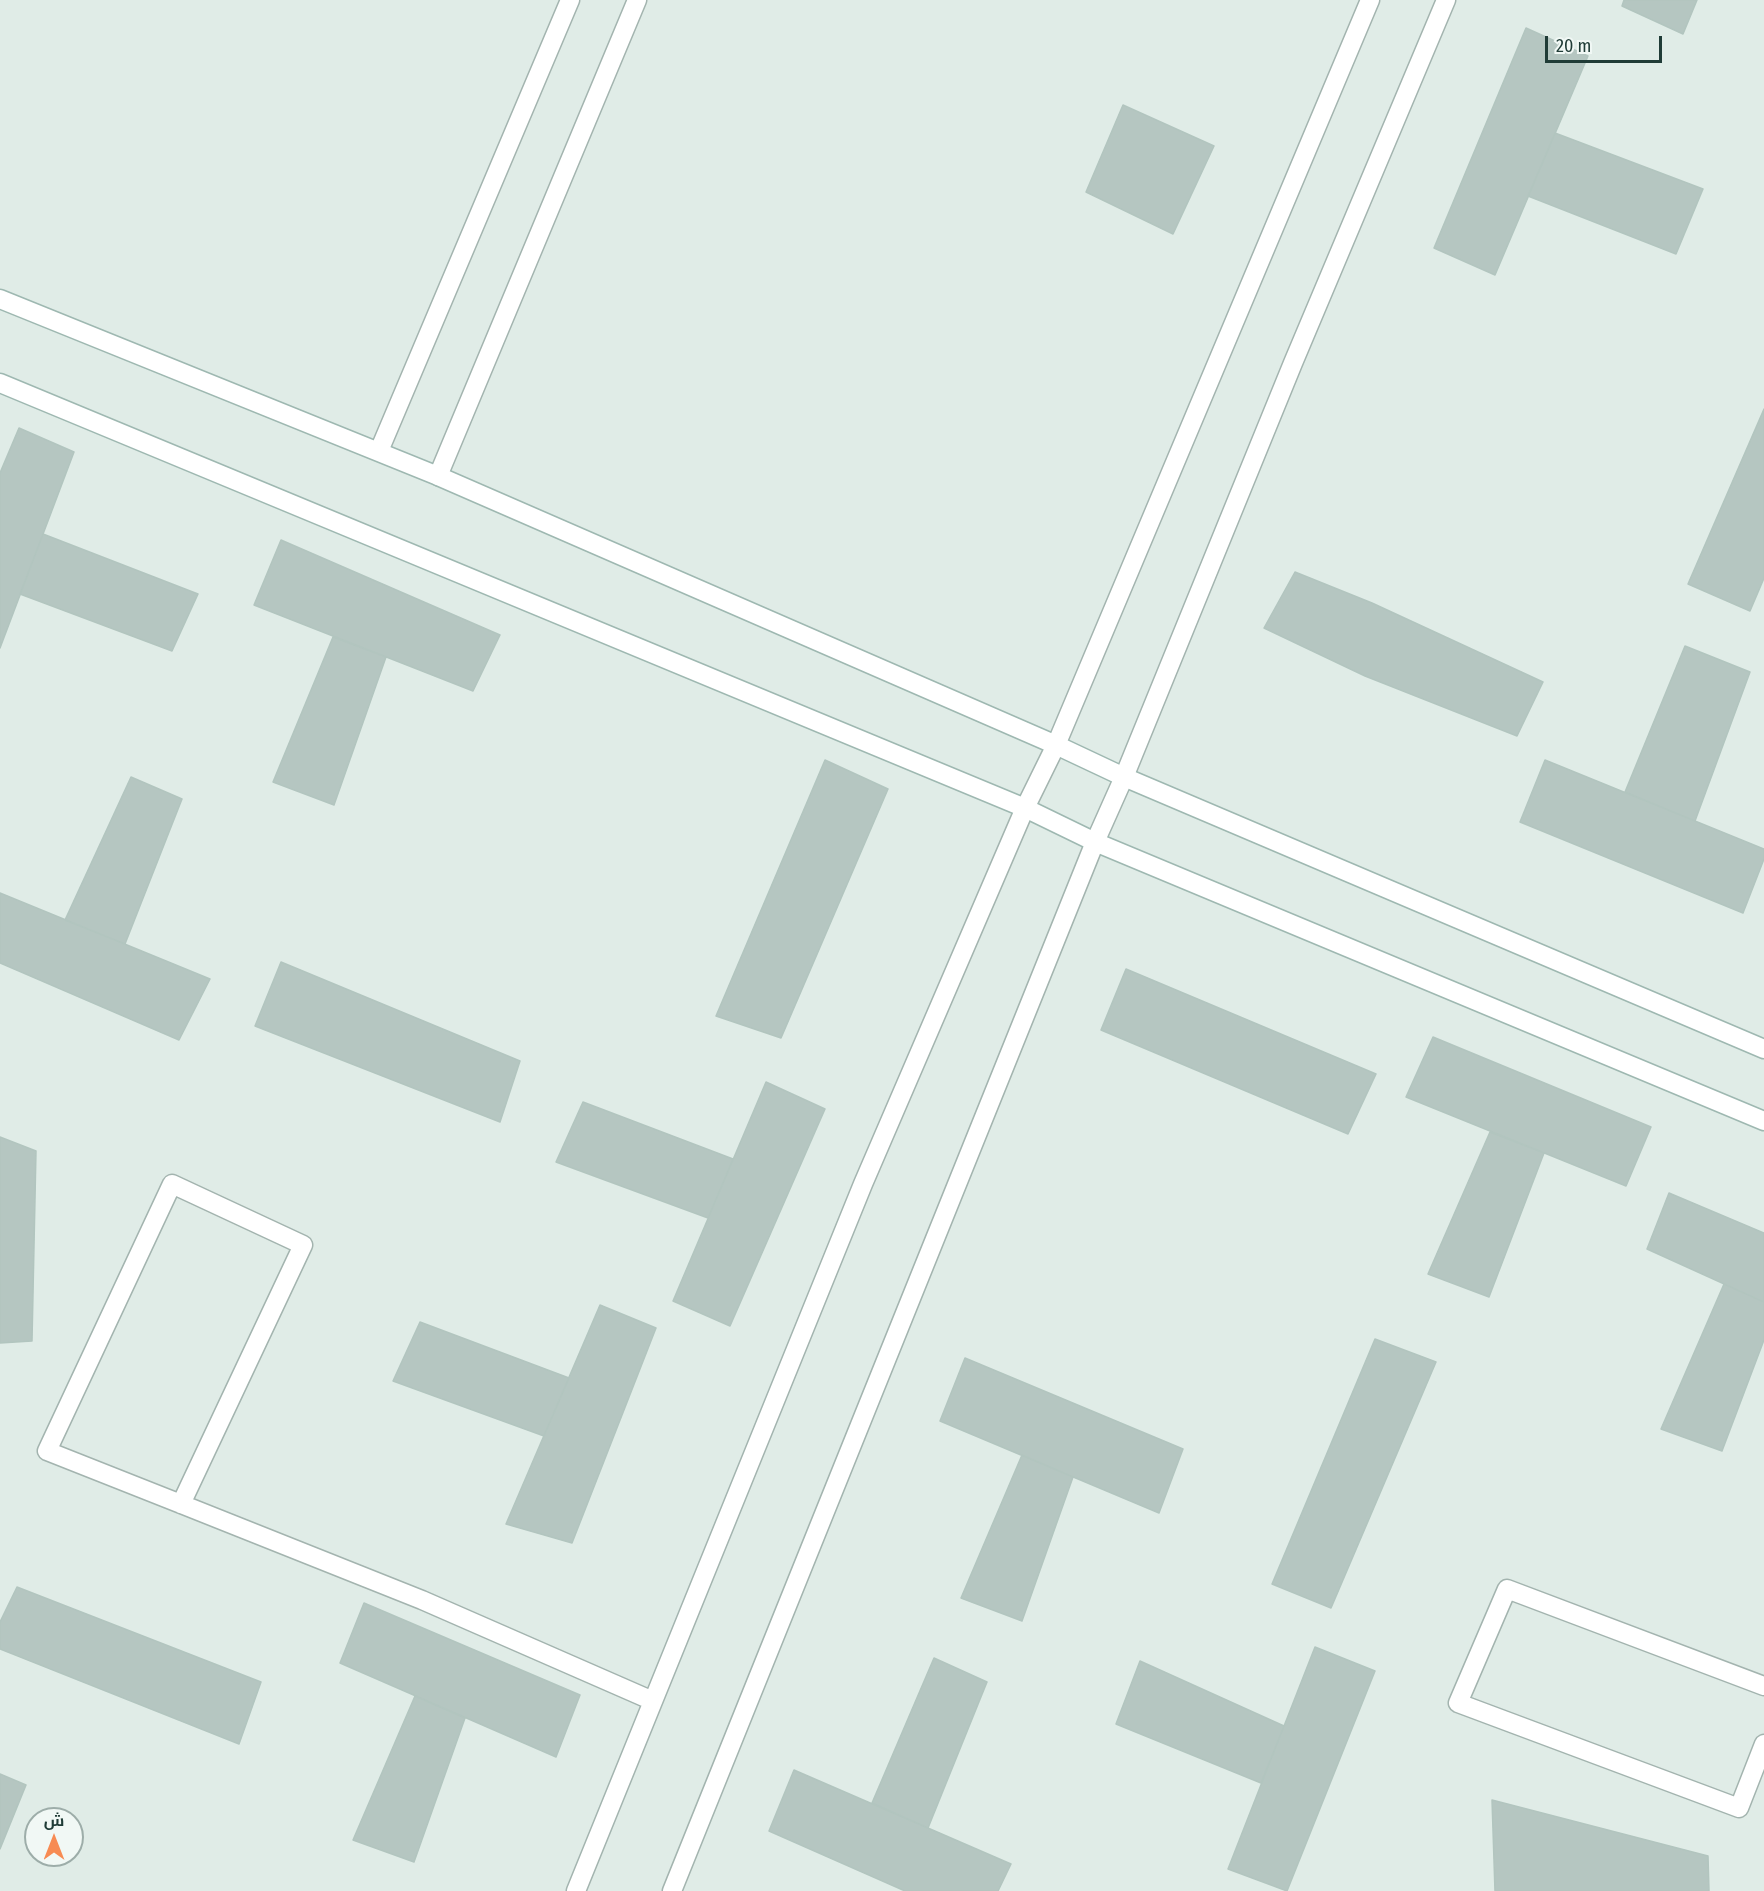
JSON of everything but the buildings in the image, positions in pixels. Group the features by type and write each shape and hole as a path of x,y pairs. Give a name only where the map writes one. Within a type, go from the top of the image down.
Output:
{"street":[{"path":"380,451 570,0"},
{"path":"438,476 637,0"},
{"path":"576,1891 863,1184 1025,808 1056,745 1370,0"},
{"path":"672,1891 1095,842 1446,0"},
{"path":"0,299 380,451 1056,745 1124,777 1764,1049"},
{"path":"0,383 1025,808 1095,842 1764,1121"},
{"path":"181,1504 303,1245 172,1184 47,1451 422,1600 653,1701"},
{"path":"1764,1686 1507,1589 1458,1703 1739,1808 1764,1744"}]}
